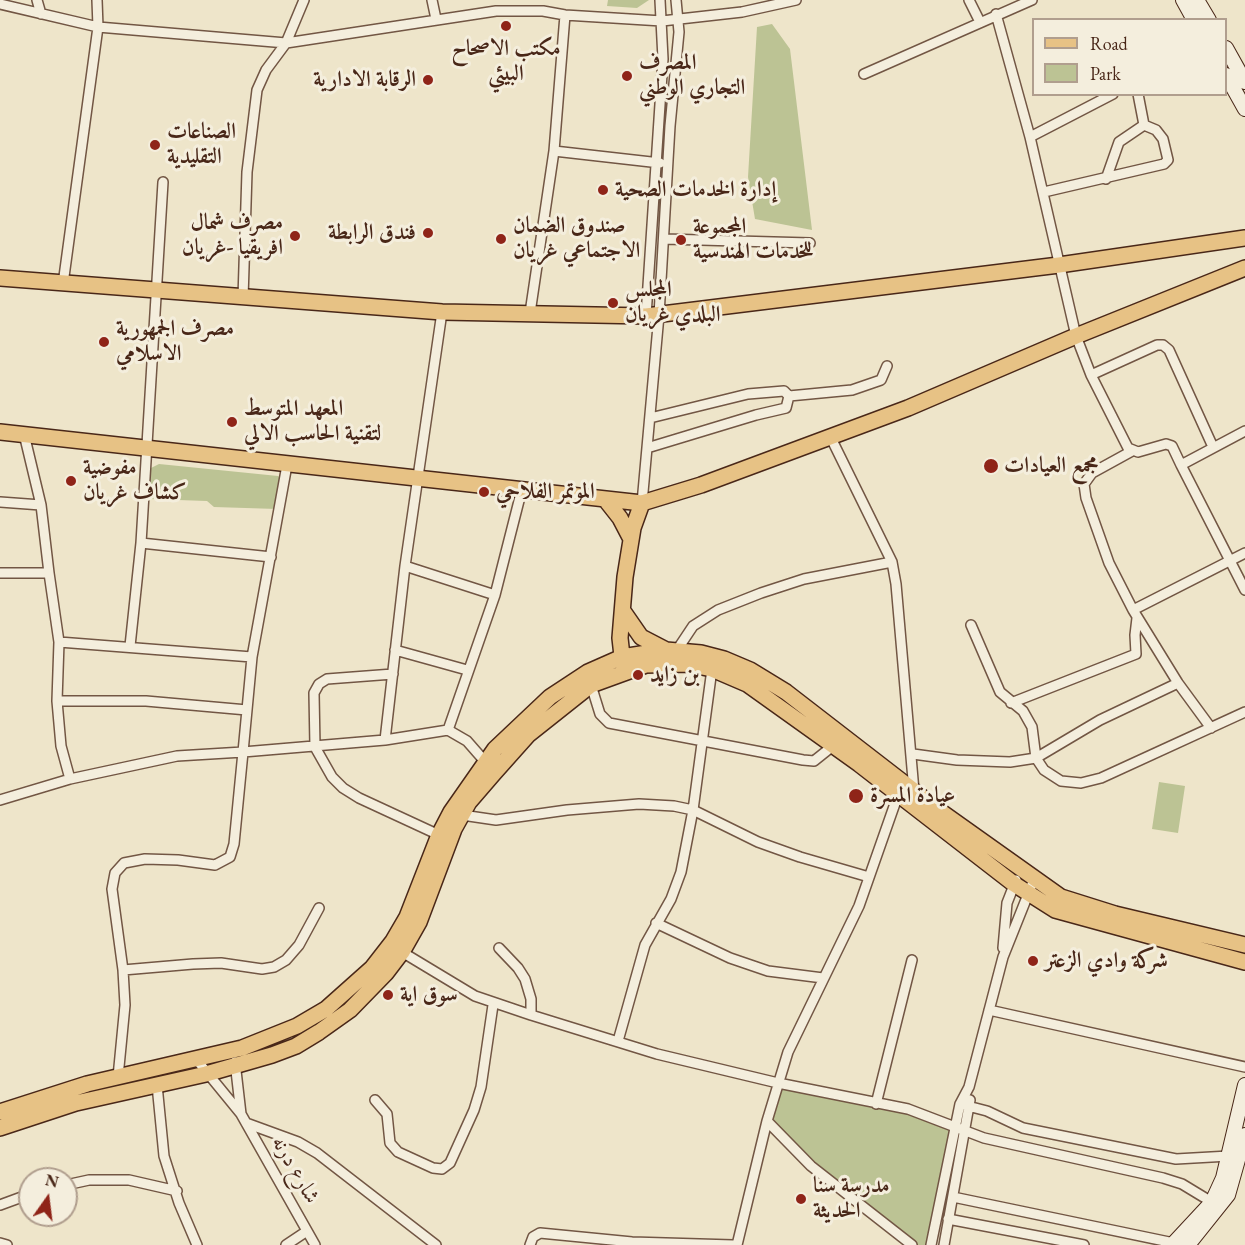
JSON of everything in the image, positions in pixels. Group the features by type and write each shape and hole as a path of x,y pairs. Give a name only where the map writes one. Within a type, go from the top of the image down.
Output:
{"main road":[{"path":"1183,0 1193,18"},
{"path":"1197,0 1208,18"},
{"path":"1227,50 1245,82"},
{"path":"1227,77 1245,109"},
{"path":"0,278 442,312 653,316 1059,265 1245,238"},
{"path":"0,432 145,450 419,477 642,503 701,485 908,408 1076,336 1245,268"},
{"path":"604,499 620,518 631,538"},
{"path":"629,663 620,638 631,538 642,503"},
{"path":"623,613 640,637 671,650 724,659 759,676 828,722 914,791 1061,897 1083,905 1245,945"},
{"path":"0,1112 118,1077 234,1050 297,1026 326,1009 372,968 407,917 439,835 451,812 490,767 589,678 605,656 623,613"},
{"path":"589,678 671,650"},
{"path":"629,663 687,664 712,669 747,684 834,745 1020,889 1054,910 1245,962"},
{"path":"0,1128 76,1103 206,1074 296,1046 350,1010 386,973 402,952 419,922 444,850 490,767"},
{"path":"1216,1205 1245,1085"},
{"path":"1178,1244 1216,1205 1234,1181 1245,1134"}],"street":[{"path":"37,0 41,14"},
{"path":"63,284 98,27 97,0"},
{"path":"243,298 247,172 257,90 266,70 286,43 304,0"},
{"path":"432,0 436,19"},
{"path":"642,503 650,418 656,163 663,59 660,0"},
{"path":"653,316 664,239 678,20 676,0"},
{"path":"0,4 98,27 286,43 496,11 543,10 565,15 662,21 742,12 796,0"},
{"path":"969,0 980,22"},
{"path":"864,74 1032,0"},
{"path":"996,14 1044,192 1076,336 1091,375 1128,448 1132,451"},
{"path":"530,313 554,151 565,15"},
{"path":"1030,137 1109,96"},
{"path":"1138,96 1144,126"},
{"path":"1044,192 1164,164 1168,160 1163,139 1156,130 1144,126"},
{"path":"1106,179 1119,142 1144,126"},
{"path":"554,151 669,163"},
{"path":"130,646 141,543 145,450 164,182"},
{"path":"664,239 810,243"},
{"path":"385,740 405,566 442,312"},
{"path":"1091,375 1157,345 1163,345 1169,350 1213,447"},
{"path":"789,396 852,390 881,380 887,366"},
{"path":"650,418 748,394 784,391 789,396"},
{"path":"647,448 756,414 786,408 789,396"},
{"path":"1181,465 1245,431"},
{"path":"24,434 41,505 59,642 57,701 61,746 70,779"},
{"path":"830,436 892,562 913,754 914,791"},
{"path":"1211,728 1178,683 1135,614 1109,563 1093,522 1084,484 1092,473 1132,451 1166,444 1172,446 1245,590"},
{"path":"118,1077 125,1005 123,970 112,889 116,873 124,863 145,859 215,864 230,857 234,844 252,657 287,465"},
{"path":"448,730 495,595 522,489"},
{"path":"0,502 41,505"},
{"path":"141,543 271,557"},
{"path":"1135,614 1245,554"},
{"path":"671,650 693,626 718,610 804,579 892,562"},
{"path":"405,566 495,595"},
{"path":"0,573 49,573"},
{"path":"1011,703 1136,654 1135,614"},
{"path":"971,625 993,680 1011,703 1023,711 1032,727 1036,758 1044,770 1061,782 1081,783 1101,778 1245,712"},
{"path":"59,642 252,657"},
{"path":"395,650 467,670"},
{"path":"618,1041 645,945 671,899 681,872 693,810 712,669"},
{"path":"393,674 327,679 319,684 314,693 315,747 332,777 343,788 359,798 439,835"},
{"path":"589,678 600,714 609,723 814,761 834,745"},
{"path":"913,754 957,760 1010,762 1036,758 1100,720 1178,683"},
{"path":"57,701 146,701 247,710"},
{"path":"0,800 70,779 177,756 315,747 385,740 448,730 467,741 490,767"},
{"path":"737,1245 767,1121 788,1052 842,944 898,795"},
{"path":"462,814 496,820 567,810 647,804 693,810 758,842 869,877"},
{"path":"1003,957 1003,924 1029,873"},
{"path":"932,1245 960,1104 969,1087 1020,889 1029,873"},
{"path":"123,970 221,963 262,969 274,967 286,960 299,945 319,908"},
{"path":"656,923 730,958 768,971 823,978"},
{"path":"499,948 525,979 531,999 531,1015"},
{"path":"402,952 493,1005 657,1054 778,1083 924,1113 965,1131 1006,1143 1163,1178 1182,1184 1216,1205"},
{"path":"876,1104 912,960"},
{"path":"375,1100 387,1114 390,1143 398,1152 433,1168 442,1168 450,1163 474,1110 481,1086 493,1005"},
{"path":"989,1010 1245,1067"},
{"name":"شارع درنه","path":"234,1050 241,1114"},
{"name":"شارع درنه","path":"196,1059 241,1114 315,1245"},
{"path":"157,1085 164,1156 197,1245"},
{"path":"944,1245 971,1106 969,1087"},
{"path":"960,1104 971,1106 1023,1128 1176,1159 1229,1155"},
{"path":"767,1121 811,1166 912,1245"},
{"path":"246,1124 298,1142 317,1153 436,1245"},
{"path":"78,1182 89,1180 129,1180 177,1191"},
{"path":"953,1197 1178,1244"},
{"path":"0,1204 18,1198"},
{"path":"948,1219 1084,1245"},
{"path":"285,1245 308,1231"},
{"path":"530,1245 533,1237 540,1233 632,1243 733,1245"},
{"path":"0,1242 7,1245"}],"green space":[{"path":"608,0 649,0 637,8 607,6"},
{"path":"772,24 790,49 812,230 755,219 748,177 757,27"},
{"path":"159,464 278,476 282,479 277,509 214,507 207,501 149,499 151,468"},
{"path":"1159,782 1185,786 1178,833 1152,829"},
{"path":"779,1084 908,1110 955,1127 931,1245 913,1245 812,1166 768,1121"}],"place":[{"name":"مكتب الاصحاح البيئي","path":"506,26"},
{"name":"المصرف التجاري الوطني","path":"627,76"},
{"name":"الرقابة الادارية","path":"428,80"},
{"name":"الصناعات التقليدية","path":"155,145"},
{"name":"إدارة الخدمات الصحية","path":"603,190"},
{"name":"فندق الرابطة","path":"428,233"},
{"name":"مصرف شمال افريقيا -غريان","path":"295,236"},
{"name":"صندوق الضمان الاجتماعي غريان","path":"501,239"},
{"name":"المجموعة للخدمات الهندسية","path":"681,240"},
{"name":"المجلس البلدي غريان","path":"613,303"},
{"name":"مصرف الجمهورية الاسلامي","path":"104,342"},
{"name":"المعهد المتوسط لتقنية الحاسب الالي","path":"232,422"},
{"name":"مجمع العيادات","path":"991,466"},
{"name":"مفوضية كشاف غريان","path":"71,481"},
{"name":"الموتمر الفلاحي","path":"484,492"},
{"name":"بن زايد","path":"638,675"},
{"name":"عيادة المسرة","path":"856,796"},
{"name":"شركة وادي الزعتر","path":"1033,961"},
{"name":"سوق اية","path":"388,995"},
{"name":"مدرسة سنا الحديثة","path":"801,1199"}]}
